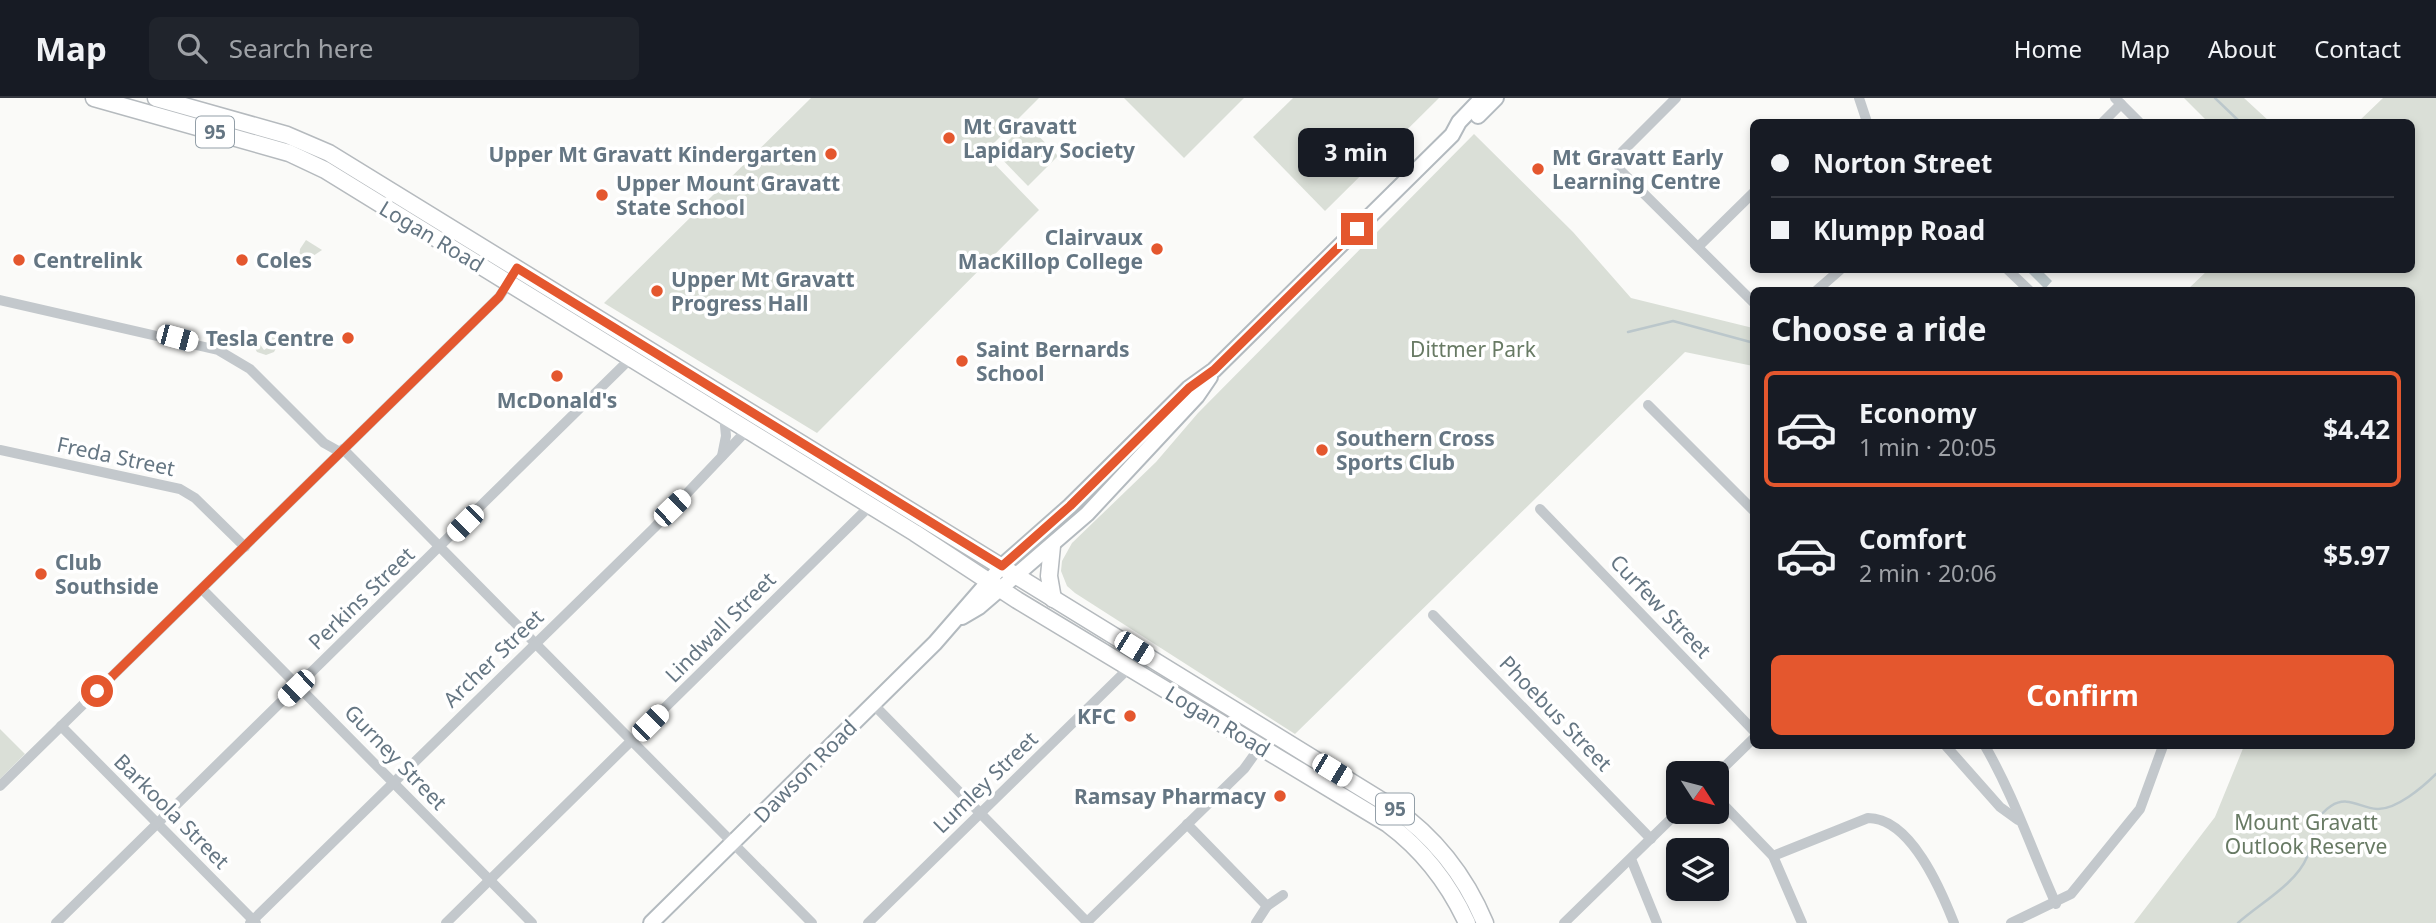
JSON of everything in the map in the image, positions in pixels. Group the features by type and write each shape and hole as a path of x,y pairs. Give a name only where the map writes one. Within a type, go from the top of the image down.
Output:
{"main road":[{"name":"Logan Road","path":"94,98 303,159 871,505 994,585 1403,835 1437,872 1467,923"},
{"name":"Logan Road","path":"156,98 316,146 1392,807 1420,828 1459,872 1485,923"},
{"path":"1452,135 1459,122 1482,98"},
{"path":"1009,571 1189,388 1214,370 1452,135 1465,128 1496,98"},
{"path":"1009,571 1052,545 1149,450 1197,396 1214,370"},
{"path":"1052,545 1049,576 1053,598"},
{"name":"Dawson Road","path":"651,923 1009,571"}],"street":[{"path":"1676,98 1629,143 1618,162 1620,170 1750,299"},
{"path":"1859,98 1866,119"},
{"path":"2105,119 2118,101 2136,119"},
{"path":"1699,246 1750,196"},
{"path":"0,786 499,297 517,268"},
{"path":"1820,287 1837,273"},
{"path":"2011,273 2026,287"},
{"path":"0,300 218,350 258,375 324,443 341,450 812,923"},
{"name":"Perkins Street","path":"56,923 631,358"},
{"path":"1648,405 1750,507"},
{"path":"721,460 726,436 723,415"},
{"name":"Archer Street","path":"253,922 721,460 757,416"},
{"name":"Freda Street","path":"0,450 180,489 195,498 245,547"},
{"name":"Lindwall Street","path":"446,923 871,505"},
{"name":"Curfew Street","path":"1540,509 1750,727"},
{"name":"Gurney Street","path":"202,589 532,923"},
{"name":"Phoebus Street","path":"1433,615 1651,839"},
{"name":"Lumley Street","path":"868,923 1129,668"},
{"path":"873,704 1086,922 1244,769 1269,731"},
{"name":"Barkoola Street","path":"61,726 253,922"},
{"path":"1729,762 1750,742"},
{"path":"1948,749 2000,807 2019,820"},
{"path":"1987,749 2011,791 2019,820 2056,904"},
{"path":"2011,923 2056,904 2071,894 2140,809 2162,749"},
{"path":"1729,810 1773,856 1802,923"},
{"path":"1773,856 1868,818 1884,821 1921,855 1935,874 1954,923"},
{"path":"1187,824 1267,906"},
{"path":"1563,923 1666,824"},
{"path":"1631,859 1657,923"},
{"path":"1256,923 1267,906 1283,895"}],"green space":[{"path":"811,98 1039,98 984,153 1039,210 817,433 604,303"},
{"path":"1124,98 1244,98 1184,158"},
{"path":"1293,98 1439,98 1325,211 1253,137"},
{"path":"2184,98 2244,98 2267,119 2205,119"},
{"name":"Mount Gravatt Outlook Reserve","path":"2383,98 2436,98 2436,923 2134,923 2215,817 2243,749 2415,749 2415,287 2190,287 2205,273 2415,273 2415,119 2361,119"},
{"path":"1026,123 1058,156 1028,186 996,153"},
{"name":"Dittmer Park","path":"1474,134 1573,232 1631,298 1750,327 1750,365 1685,352 1295,734 1075,593 1067,586 1061,571 1062,561 1072,543 1156,462 1198,413"},
{"path":"306,240 322,250 298,266 300,249"},
{"path":"273,331 279,342 274,352 266,355 257,352 252,343 257,340 264,350 273,344 268,334"},
{"path":"0,729 25,754 0,779"}],"shaded area":[{"path":"2029,273 2044,273 2052,281 2043,287"}],"waterway":[{"path":"2215,98 2237,119"},
{"path":"1628,332 1673,321 1750,342"},
{"path":"2238,923 2295,876 2307,857 2320,817 2331,806 2343,802 2377,809 2392,806 2409,797 2436,774"}],"place":[{"name":"Mt Gravatt Lapidary Society","path":"949,138"},
{"name":"Upper Mt Gravatt Kindergarten","path":"831,154"},
{"name":"Mt Gravatt Early Learning Centre","path":"1538,169"},
{"name":"Upper Mount Gravatt State School","path":"602,195"},
{"name":"Clairvaux MacKillop College","path":"1157,249"},
{"name":"Centrelink","path":"19,260"},
{"name":"Coles","path":"242,260"},
{"name":"Upper Mt Gravatt Progress Hall","path":"657,291"},
{"name":"Tesla Centre","path":"348,338"},
{"name":"Saint Bernards School","path":"962,361"},
{"name":"McDonald's","path":"557,376"},
{"name":"Southern Cross Sports Club","path":"1322,450"},
{"name":"Club Southside","path":"41,574"},
{"name":"KFC","path":"1130,716"},
{"name":"Ramsay Pharmacy","path":"1280,796"}],"route":[{"path":"97,691 499,297 517,268 1002,566 1070,506 1189,388 1214,370 1357,229"}]}
